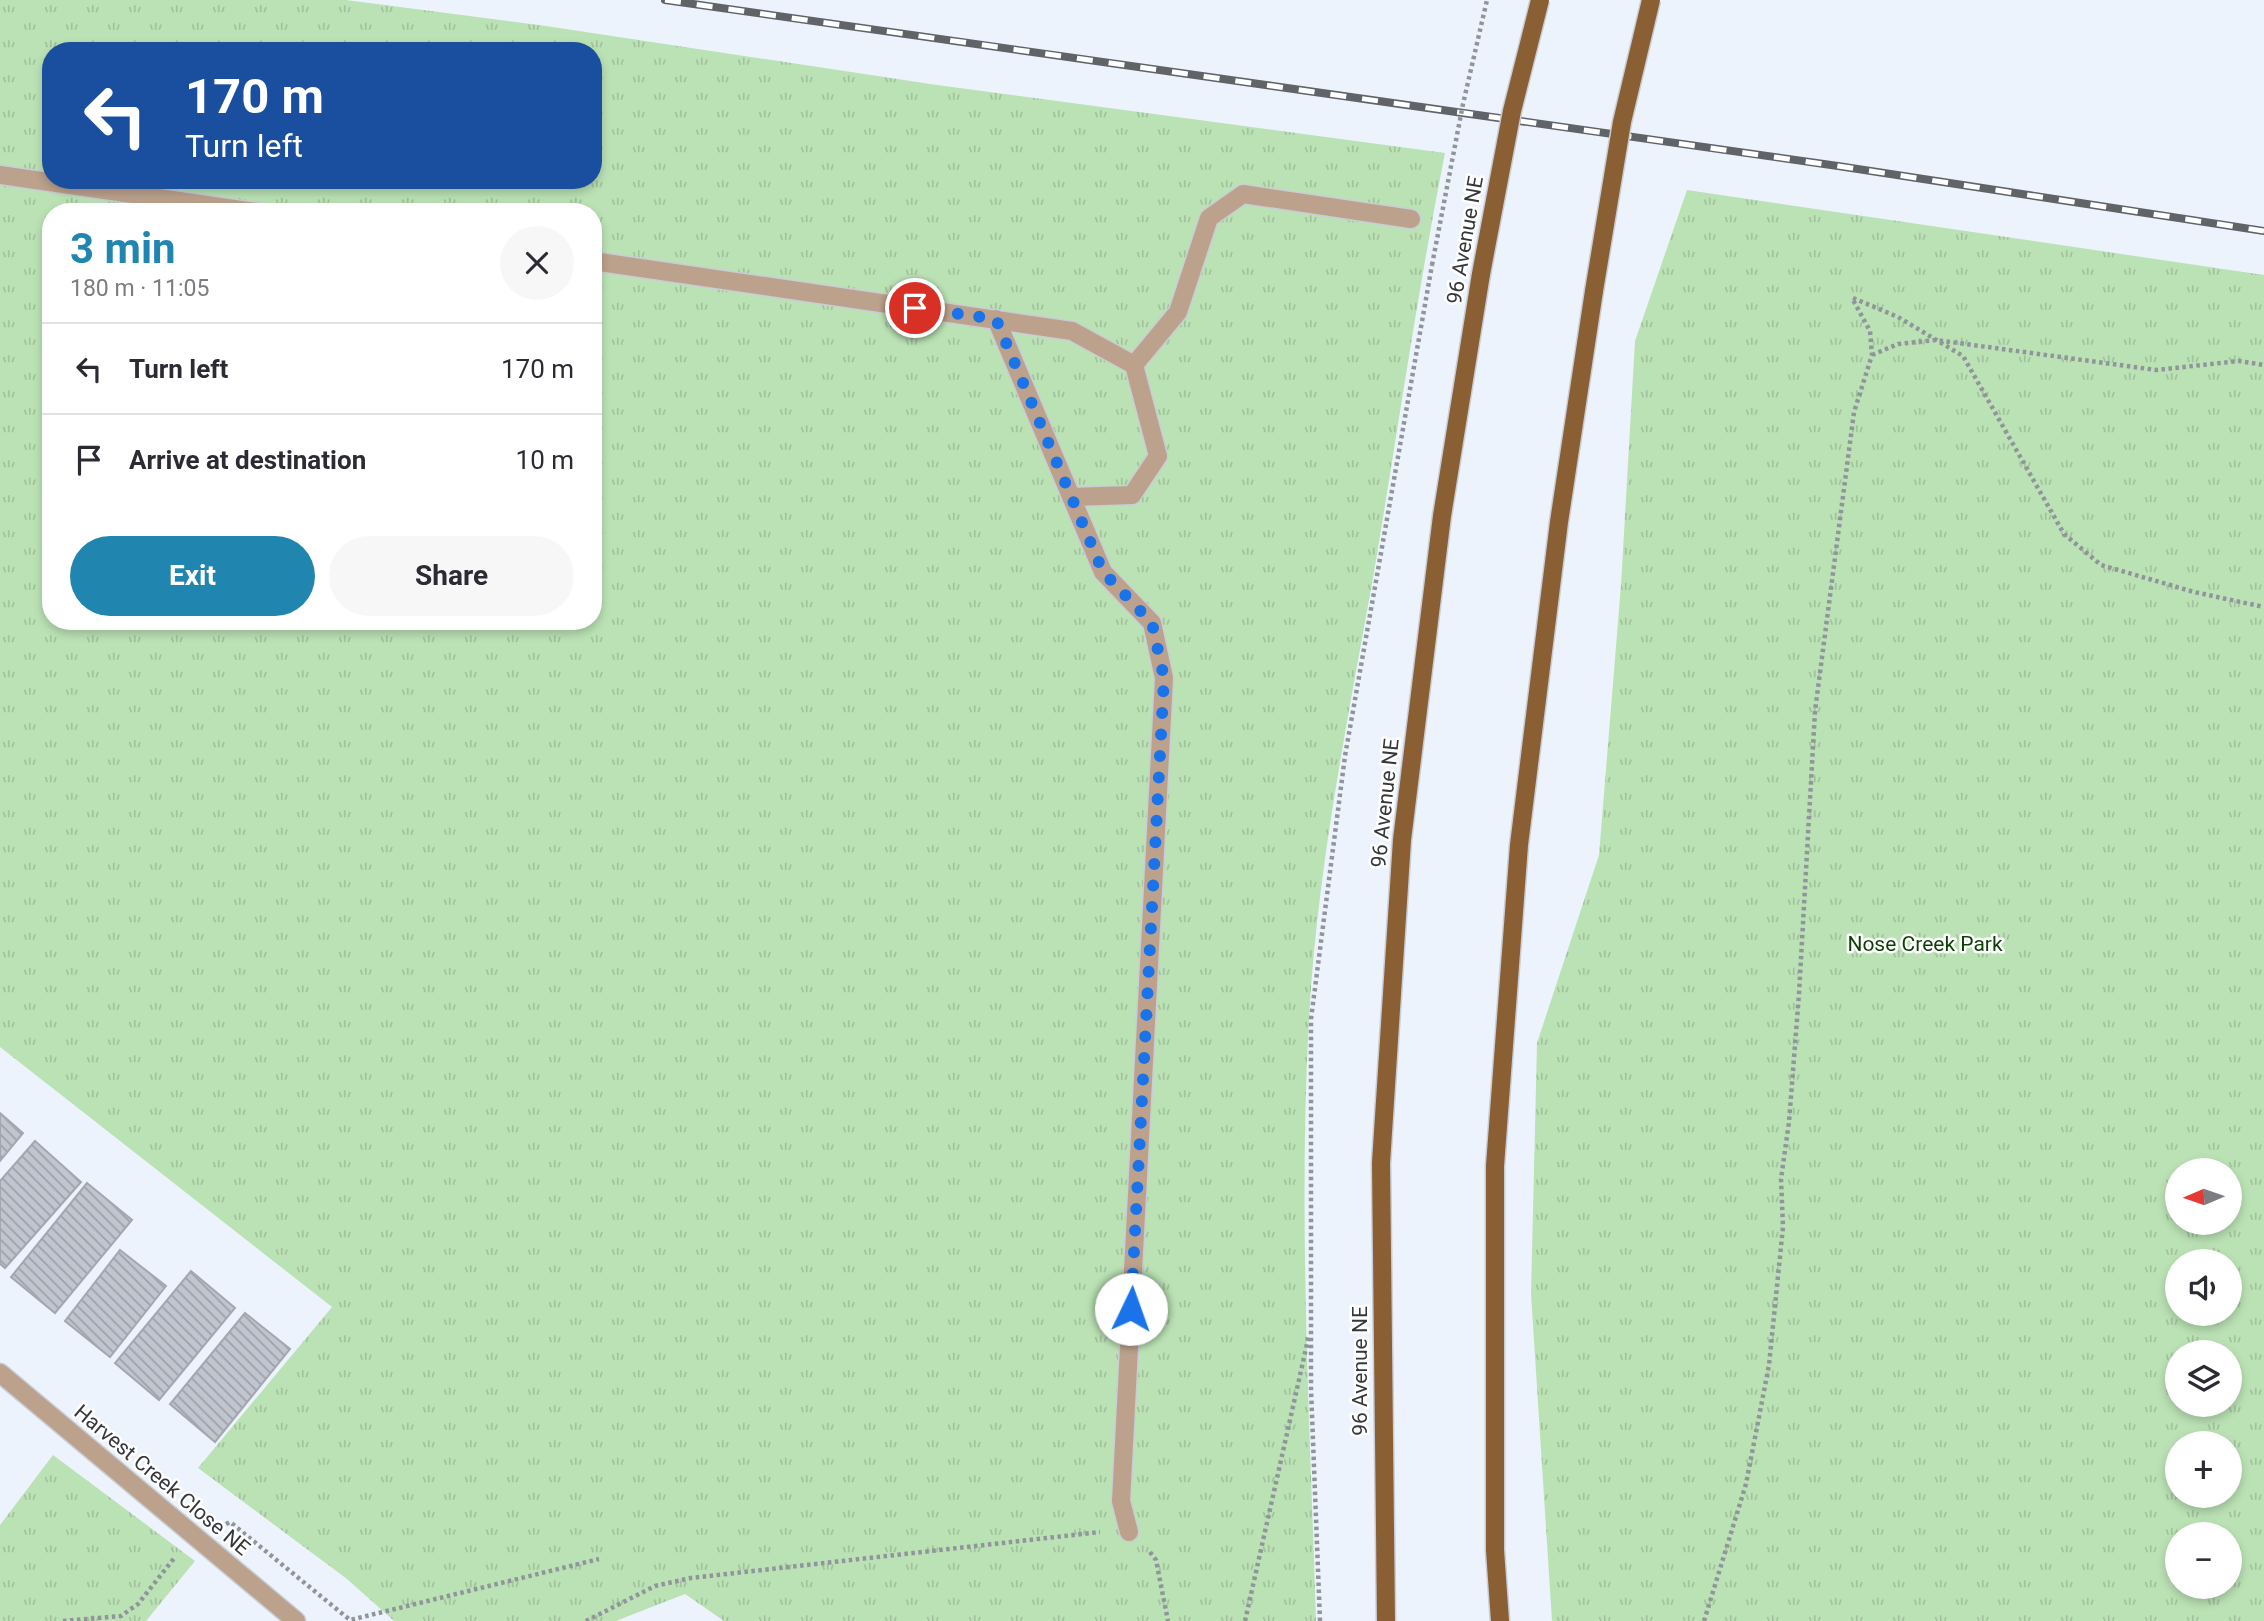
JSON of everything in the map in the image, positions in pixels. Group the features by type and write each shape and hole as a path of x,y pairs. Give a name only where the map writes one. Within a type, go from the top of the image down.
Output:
{"main road":[{"name":"96 Avenue NE","path":"1386,1621 1381,1163 1402,840 1442,516 1480,274 1539,0"},
{"path":"1500,1621 1495,1550 1495,1166 1519,845 1559,522 1594,291 1622,122 1650,0"}],"street":[{"path":"0,174 42,180"},
{"path":"101,189 195,203"},
{"path":"1135,365 1178,312 1209,218 1243,194 1411,219"},
{"path":"602,262 1072,331 1135,365 1157,456 1132,495 1071,497"},
{"path":"996,319 1103,572 1152,623 1164,678 1121,1501 1129,1532"},
{"name":"Harvest Creek Close NE","path":"0,1373 296,1621"}],"path":[{"path":"1321,1621 1312,1324 1311,1019 1345,756 1432,265 1463,104 1487,0"},
{"path":"1704,1621 1746,1484 1769,1365 1783,1227 1780,1179 1789,1122 1798,1007 1815,711 1854,412 1872,355 1870,331 1853,298 1898,317 1963,356 2064,534 2101,565 2194,592 2264,607"},
{"path":"1872,355 1898,344 1936,340 2156,370 2230,361 2264,365"},
{"path":"1245,1621 1312,1324"},
{"path":"586,1621 655,1586 691,1578 1096,1533 1129,1532 1144,1544 1156,1560 1168,1621"},
{"path":"63,1621 121,1616 138,1604 170,1560 198,1541"},
{"path":"350,1620 599,1559"}],"green space":[{"path":"0,0 346,0 546,26 937,85 1445,153 1334,797 1313,964 1306,1094 1305,1245 1316,1621 724,1621 685,1594 616,1621 394,1621 347,1579 198,1468 332,1307 0,1047"},
{"name":"Nose Creek Park","path":"1687,190 2264,275 2264,1621 1552,1621 1531,1294 1537,1043 1599,855 1621,585 1635,341"},
{"path":"53,1455 195,1561 146,1621 0,1621 0,1525"}],"building":[{"path":"0,1113 23,1133 0,1161"},
{"path":"35,1141 81,1182 5,1268 0,1264 0,1181"},
{"path":"87,1183 132,1220 55,1313 11,1277"},
{"path":"120,1250 166,1286 110,1357 65,1321"},
{"path":"191,1271 235,1308 159,1400 115,1363"},
{"path":"245,1313 290,1349 215,1442 170,1404"}],"railway":[{"path":"665,0 1838,166 2264,231"}],"route":[{"path":"915,308 996,319 1103,572 1152,623 1164,678 1131,1309"}]}
